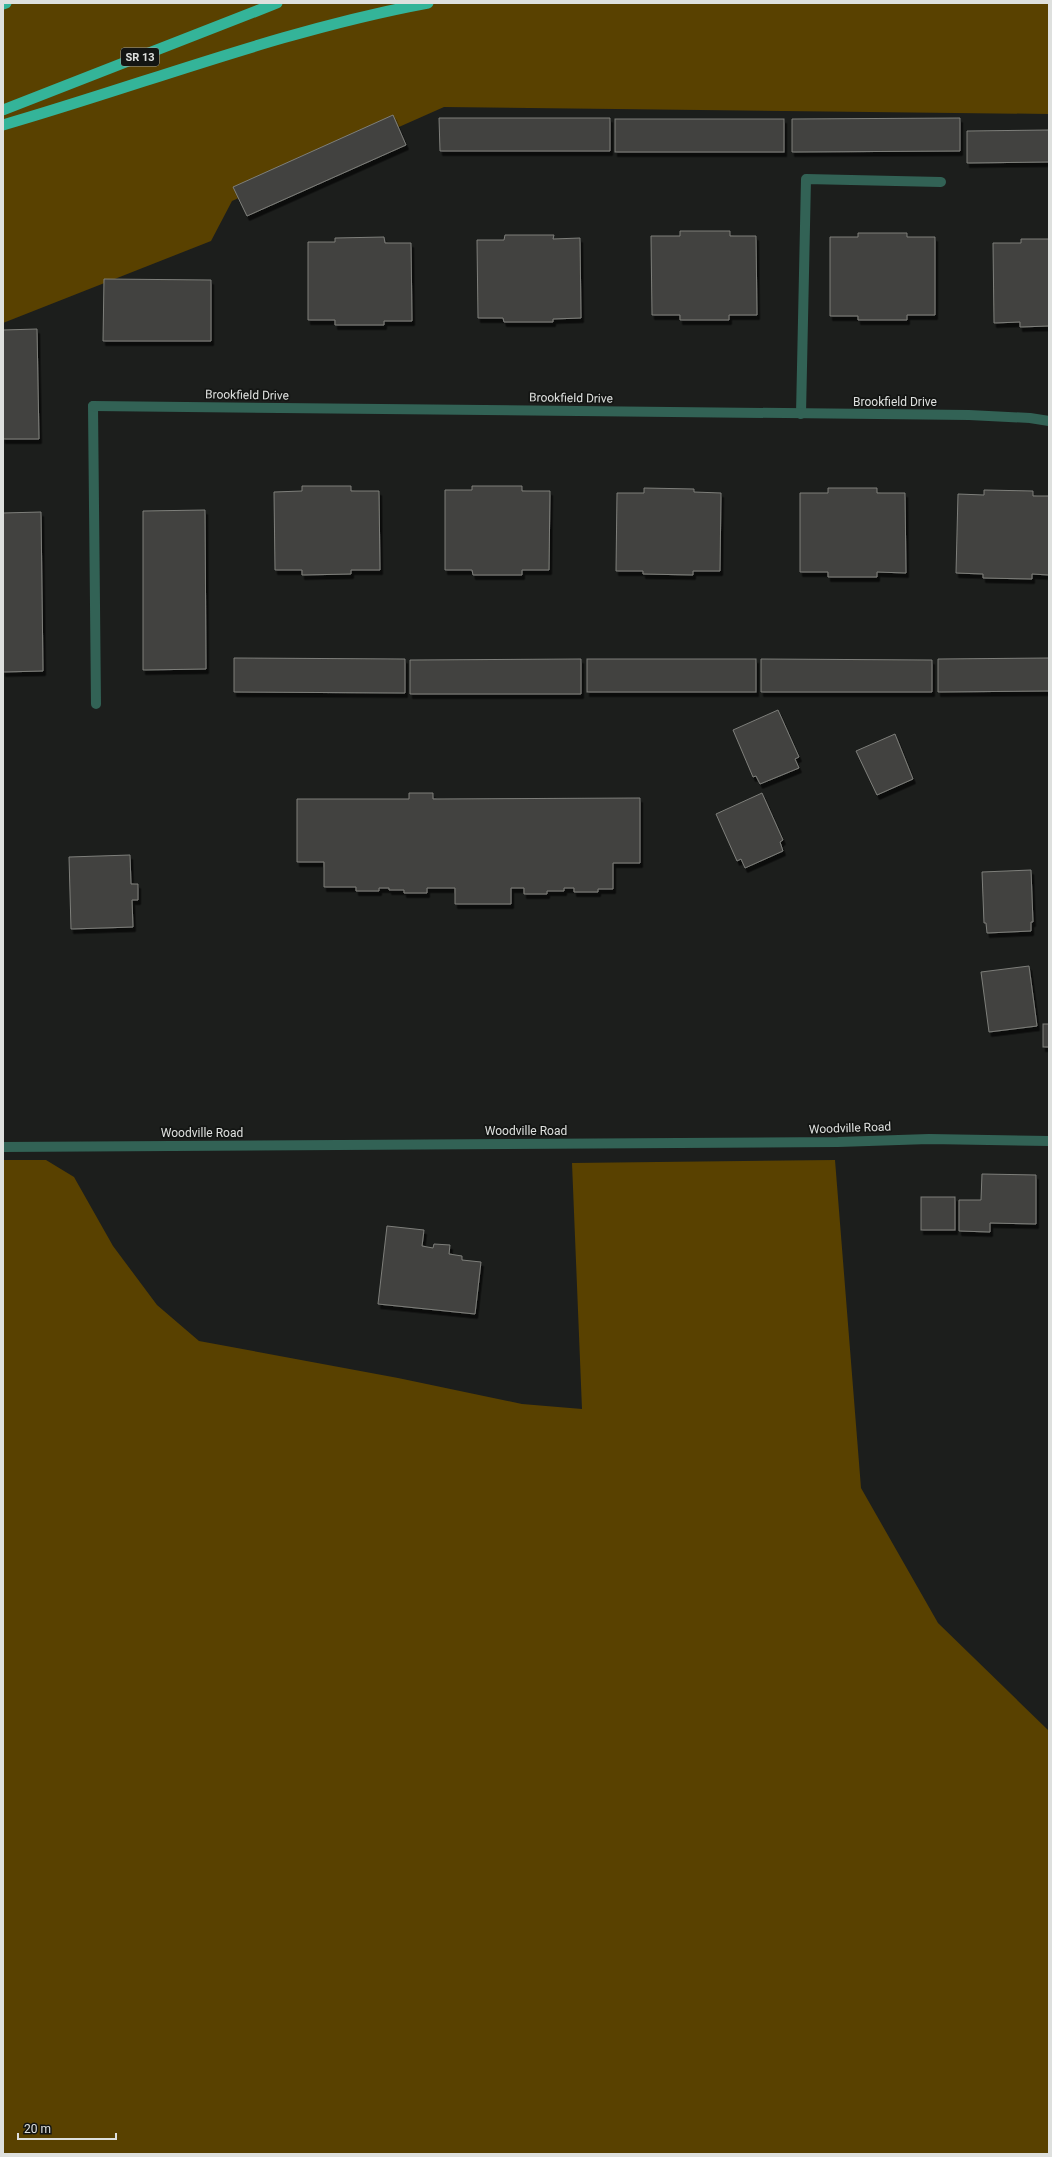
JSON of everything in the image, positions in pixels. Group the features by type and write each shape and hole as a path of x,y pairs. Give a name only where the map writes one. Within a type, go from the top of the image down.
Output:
{"highway":[{"name":"SR 13","path":"3,110 277,3"},
{"path":"3,125 89,100 287,36 361,17 428,3"}],"street":[{"path":"801,414 806,179 941,182"},
{"name":"Brookfield Drive","path":"96,704 93,406 969,415 1030,418 1049,421"},
{"name":"Woodville Road","path":"3,1147 830,1142 929,1139 1049,1141"}],"shaded area":[{"path":"3,3 1049,3 1049,114 444,107 232,201 211,241 3,323"},
{"path":"3,1160 46,1160 74,1177 113,1246 157,1305 199,1341 398,1378 522,1404 582,1409 572,1163 835,1160 861,1488 938,1623 1049,1731 1049,2154 3,2154"}],"building":[{"path":"393,115 406,145 247,216 233,187"},
{"path":"439,118 610,118 610,151 440,151"},
{"path":"960,118 960,151 792,152 792,119"},
{"path":"615,119 784,119 784,152 615,152"},
{"path":"1049,130 1049,162 967,163 967,131"},
{"path":"680,231 730,231 730,236 756,236 757,315 729,315 729,320 680,320 680,315 652,315 651,236 680,236"},
{"path":"858,233 907,233 907,237 935,237 935,315 907,315 907,320 858,320 858,316 830,316 830,237 858,237"},
{"path":"505,235 554,235 553,239 580,238 581,318 553,319 553,322 504,322 503,318 478,318 477,240 504,240"},
{"path":"384,237 385,243 411,243 412,321 384,321 384,325 335,325 335,320 308,320 308,242 335,242 335,238"},
{"path":"1021,239 1049,239 1049,326 1020,327 1020,322 994,323 993,243 1021,243"},
{"path":"104,279 211,280 211,341 103,341"},
{"path":"37,329 39,439 3,439 3,330"},
{"path":"302,486 351,486 351,491 379,491 380,570 351,570 351,574 302,575 302,570 275,570 274,492 302,491"},
{"path":"472,486 522,486 522,491 550,491 549,570 522,570 522,575 473,575 472,570 445,570 445,490 472,490"},
{"path":"644,488 694,489 694,492 721,493 720,571 693,571 693,575 643,574 643,571 616,571 617,493 644,493"},
{"path":"828,488 877,488 877,493 905,493 906,573 877,572 877,577 828,577 828,572 800,572 800,493 828,493"},
{"path":"984,490 1033,491 1033,496 1049,496 1049,575 1032,574 1032,579 983,578 983,574 956,573 958,494 984,495"},
{"path":"205,510 206,669 143,670 143,511"},
{"path":"41,512 43,671 3,672 3,513"},
{"path":"234,658 405,659 405,693 234,692"},
{"path":"1049,658 1049,691 938,692 938,659"},
{"path":"581,659 581,694 410,694 410,660"},
{"path":"587,659 756,659 756,692 587,692"},
{"path":"761,659 932,660 932,692 761,692"},
{"path":"778,710 799,757 795,759 799,768 760,784 756,776 753,777 733,730"},
{"path":"895,734 913,779 877,795 856,751"},
{"path":"409,793 433,793 433,799 640,798 640,863 613,863 613,889 598,889 598,892 574,892 574,888 564,888 564,891 547,891 547,894 524,894 524,888 511,888 511,904 455,904 455,888 427,888 427,893 404,893 404,890 389,890 389,888 379,888 379,891 356,891 356,887 324,887 324,862 297,862 297,799 409,799"},
{"path":"762,793 783,840 780,842 783,851 745,868 741,859 737,861 716,814"},
{"path":"130,855 131,884 138,884 138,900 132,900 133,927 71,929 69,857"},
{"path":"1031,870 1033,922 1031,922 1031,931 987,933 986,923 984,923 982,872"},
{"path":"1029,966 1037,1026 989,1032 981,972"},
{"path":"1043,1024 1049,1024 1049,1047 1043,1047"},
{"path":"982,1174 1036,1175 1036,1224 990,1223 990,1232 959,1231 959,1200 981,1200"},
{"path":"921,1197 955,1197 955,1230 921,1230"},
{"path":"387,1226 424,1230 422,1246 433,1248 434,1244 450,1245 449,1254 462,1256 462,1260 481,1262 475,1314 378,1304"}]}
